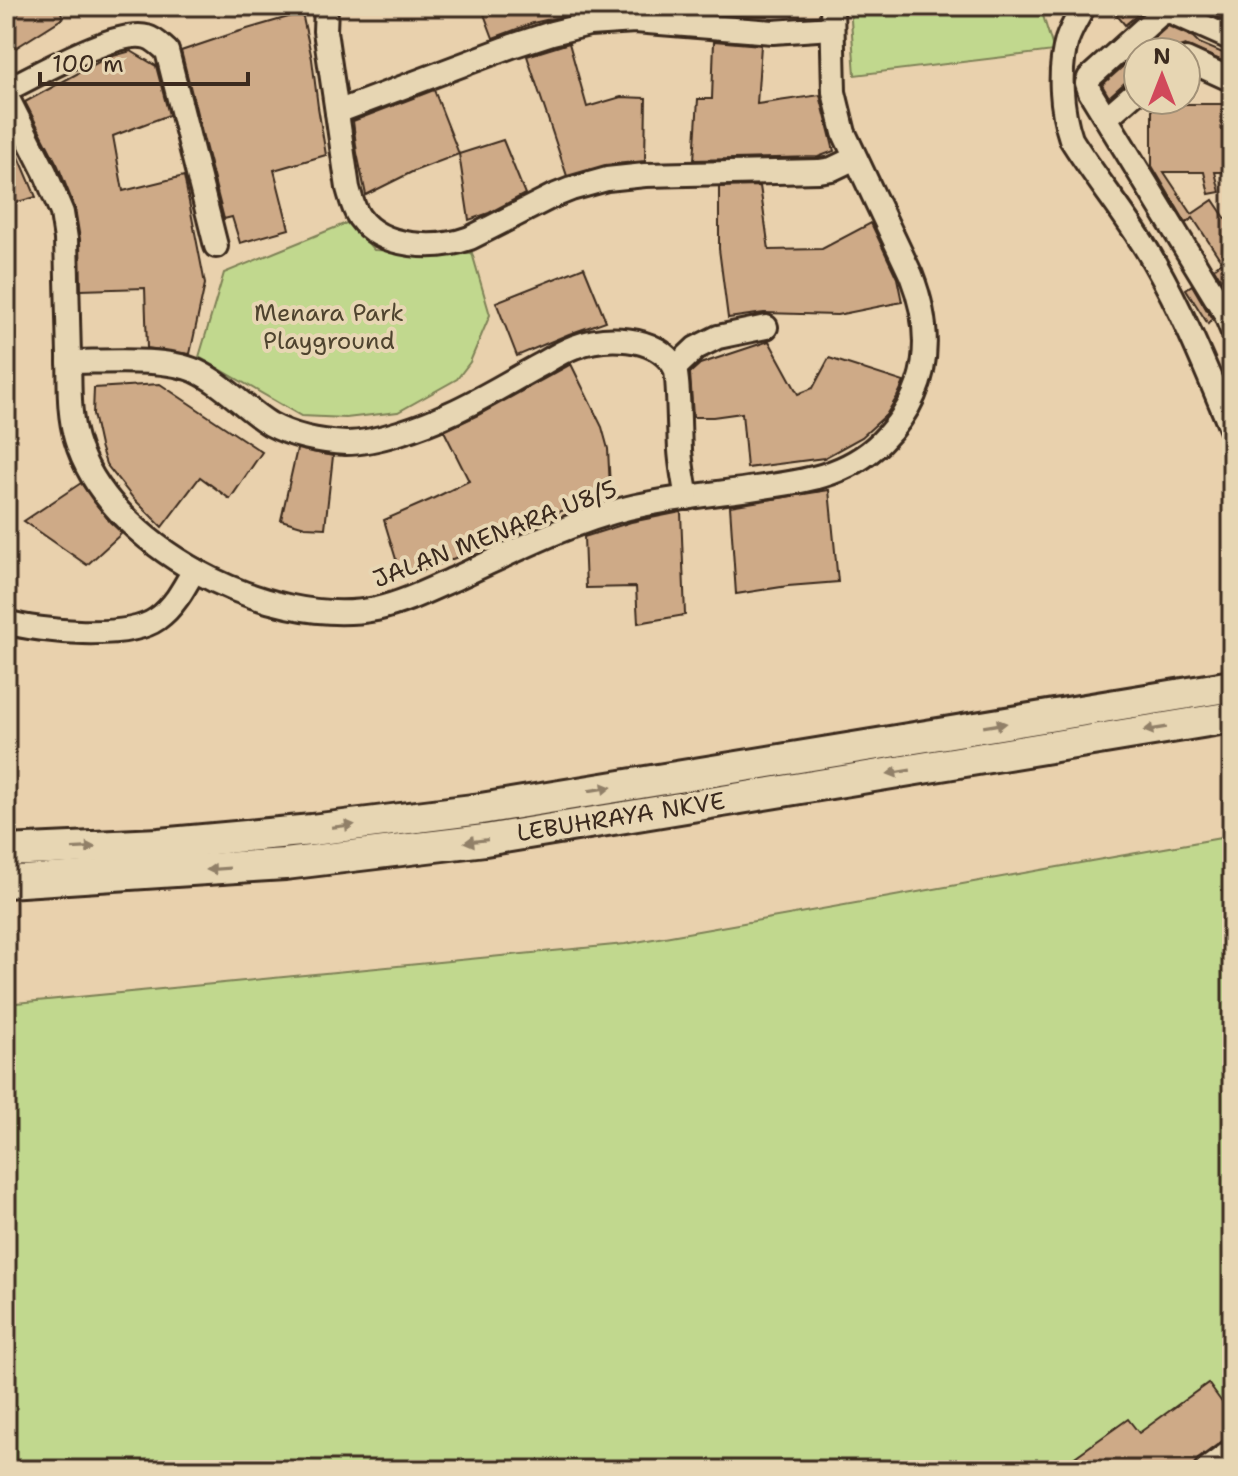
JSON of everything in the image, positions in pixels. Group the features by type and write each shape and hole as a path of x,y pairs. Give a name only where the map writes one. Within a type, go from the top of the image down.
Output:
{"highway":[{"name":"LEBUHRAYA NKVE","path":"6,851 159,844 312,830 481,809 1232,686"},
{"name":"LEBUHRAYA NKVE","path":"6,882 285,864 485,840 1232,717"}],"street":[{"path":"326,6 325,31 348,188 361,220 387,237 420,245 454,244 571,189 607,179 645,175 819,171 832,169 855,158"},
{"path":"1084,6 1068,36 1063,66 1064,119 1071,139 1153,260 1232,431"},
{"path":"1232,39 1169,11 1160,14 1087,83 1225,313 1232,330"},
{"path":"337,112 512,46 589,24 635,21 773,32 832,17"},
{"name":"JALAN MENARA U8/5","path":"6,92 62,213 66,239 72,420 90,474 133,526 194,570 237,590 283,606 324,612 378,608 410,598 576,525 628,508 819,478 866,456 888,435 915,393 923,371 926,331 919,295 844,133 834,92 832,17"},
{"path":"1202,36 1210,29"},
{"path":"6,92 109,40 134,36 157,42 167,51 216,246"},
{"path":"1202,66 1232,80"},
{"path":"1106,118 1122,104"},
{"path":"675,368 696,348 718,337 766,327"},
{"path":"69,362 180,365 210,379 269,423 287,432 347,443 381,438 452,413 576,346 606,340 641,342 661,351 675,368 680,452 687,498"},
{"path":"6,622 45,630 72,631 121,629 147,624 169,608 194,570"},
{"path":"1206,1470 1232,1451"}],"green space":[{"path":"850,6 1040,6 1054,51 855,75"},
{"name":"Menara Park Playground","path":"349,222 374,250 472,253 490,315 470,362 457,379 398,412 346,418 301,416 199,357 224,273"},
{"path":"1232,836 1232,1459 1224,1470 6,1470 6,1004 625,944"}],"building":[{"path":"6,6 59,6 63,18 6,54"},
{"path":"481,6 589,6 589,10 533,23 493,38"},
{"path":"1124,6 1148,6 1125,25 1115,13"},
{"path":"1192,6 1232,6 1232,23 1196,8"},
{"path":"302,13 326,155 274,170 289,229 240,243 232,217 224,219 181,51"},
{"path":"1168,26 1191,36 1157,36"},
{"path":"714,41 761,45 757,104 820,95 834,151 818,157 694,160 698,99 712,99"},
{"path":"569,43 587,107 621,97 646,98 645,161 605,165 567,176 527,56"},
{"path":"1202,44 1232,57 1232,65 1202,52"},
{"path":"131,51 156,66 169,115 113,136 123,191 184,176 205,284 190,354 147,348 145,288 81,290 80,239 75,208 58,166 25,102 106,58"},
{"path":"1122,67 1122,85 1109,97 1102,85"},
{"path":"434,90 459,154 414,171 366,195 353,121"},
{"path":"1202,104 1232,104 1232,172 1215,172 1220,192 1209,194 1204,172 1164,172 1192,214 1213,200 1232,228 1232,262 1225,267 1232,277 1232,298 1214,268 1222,262 1193,218 1186,223 1152,166 1152,116 1202,116"},
{"path":"6,126 36,197 6,205"},
{"path":"503,140 525,194 469,220 459,154"},
{"path":"760,186 769,250 822,249 871,223 897,278 902,302 837,315 764,313 728,318 719,249 719,187"},
{"path":"584,267 606,321 517,356 496,302"},
{"path":"1192,285 1212,319 1208,324 1186,289"},
{"path":"769,341 798,394 813,388 829,358 904,382 886,415 862,437 824,458 747,468 742,413 693,417 690,373 700,364"},
{"path":"571,364 602,427 608,449 610,488 402,579 384,520 469,481 444,431"},
{"path":"160,384 262,452 230,499 200,477 162,527 133,498 106,464 93,414 94,388"},
{"path":"297,449 333,456 325,528 305,527 281,520"},
{"path":"81,483 122,533 87,565 24,521"},
{"path":"829,490 838,582 736,594 730,506"},
{"path":"681,512 685,615 638,623 636,587 586,588 584,537 631,522"},
{"path":"1208,1383 1226,1408 1232,1404 1232,1437 1198,1459 1192,1470 1080,1470 1072,1459 1128,1419 1139,1433"}]}
